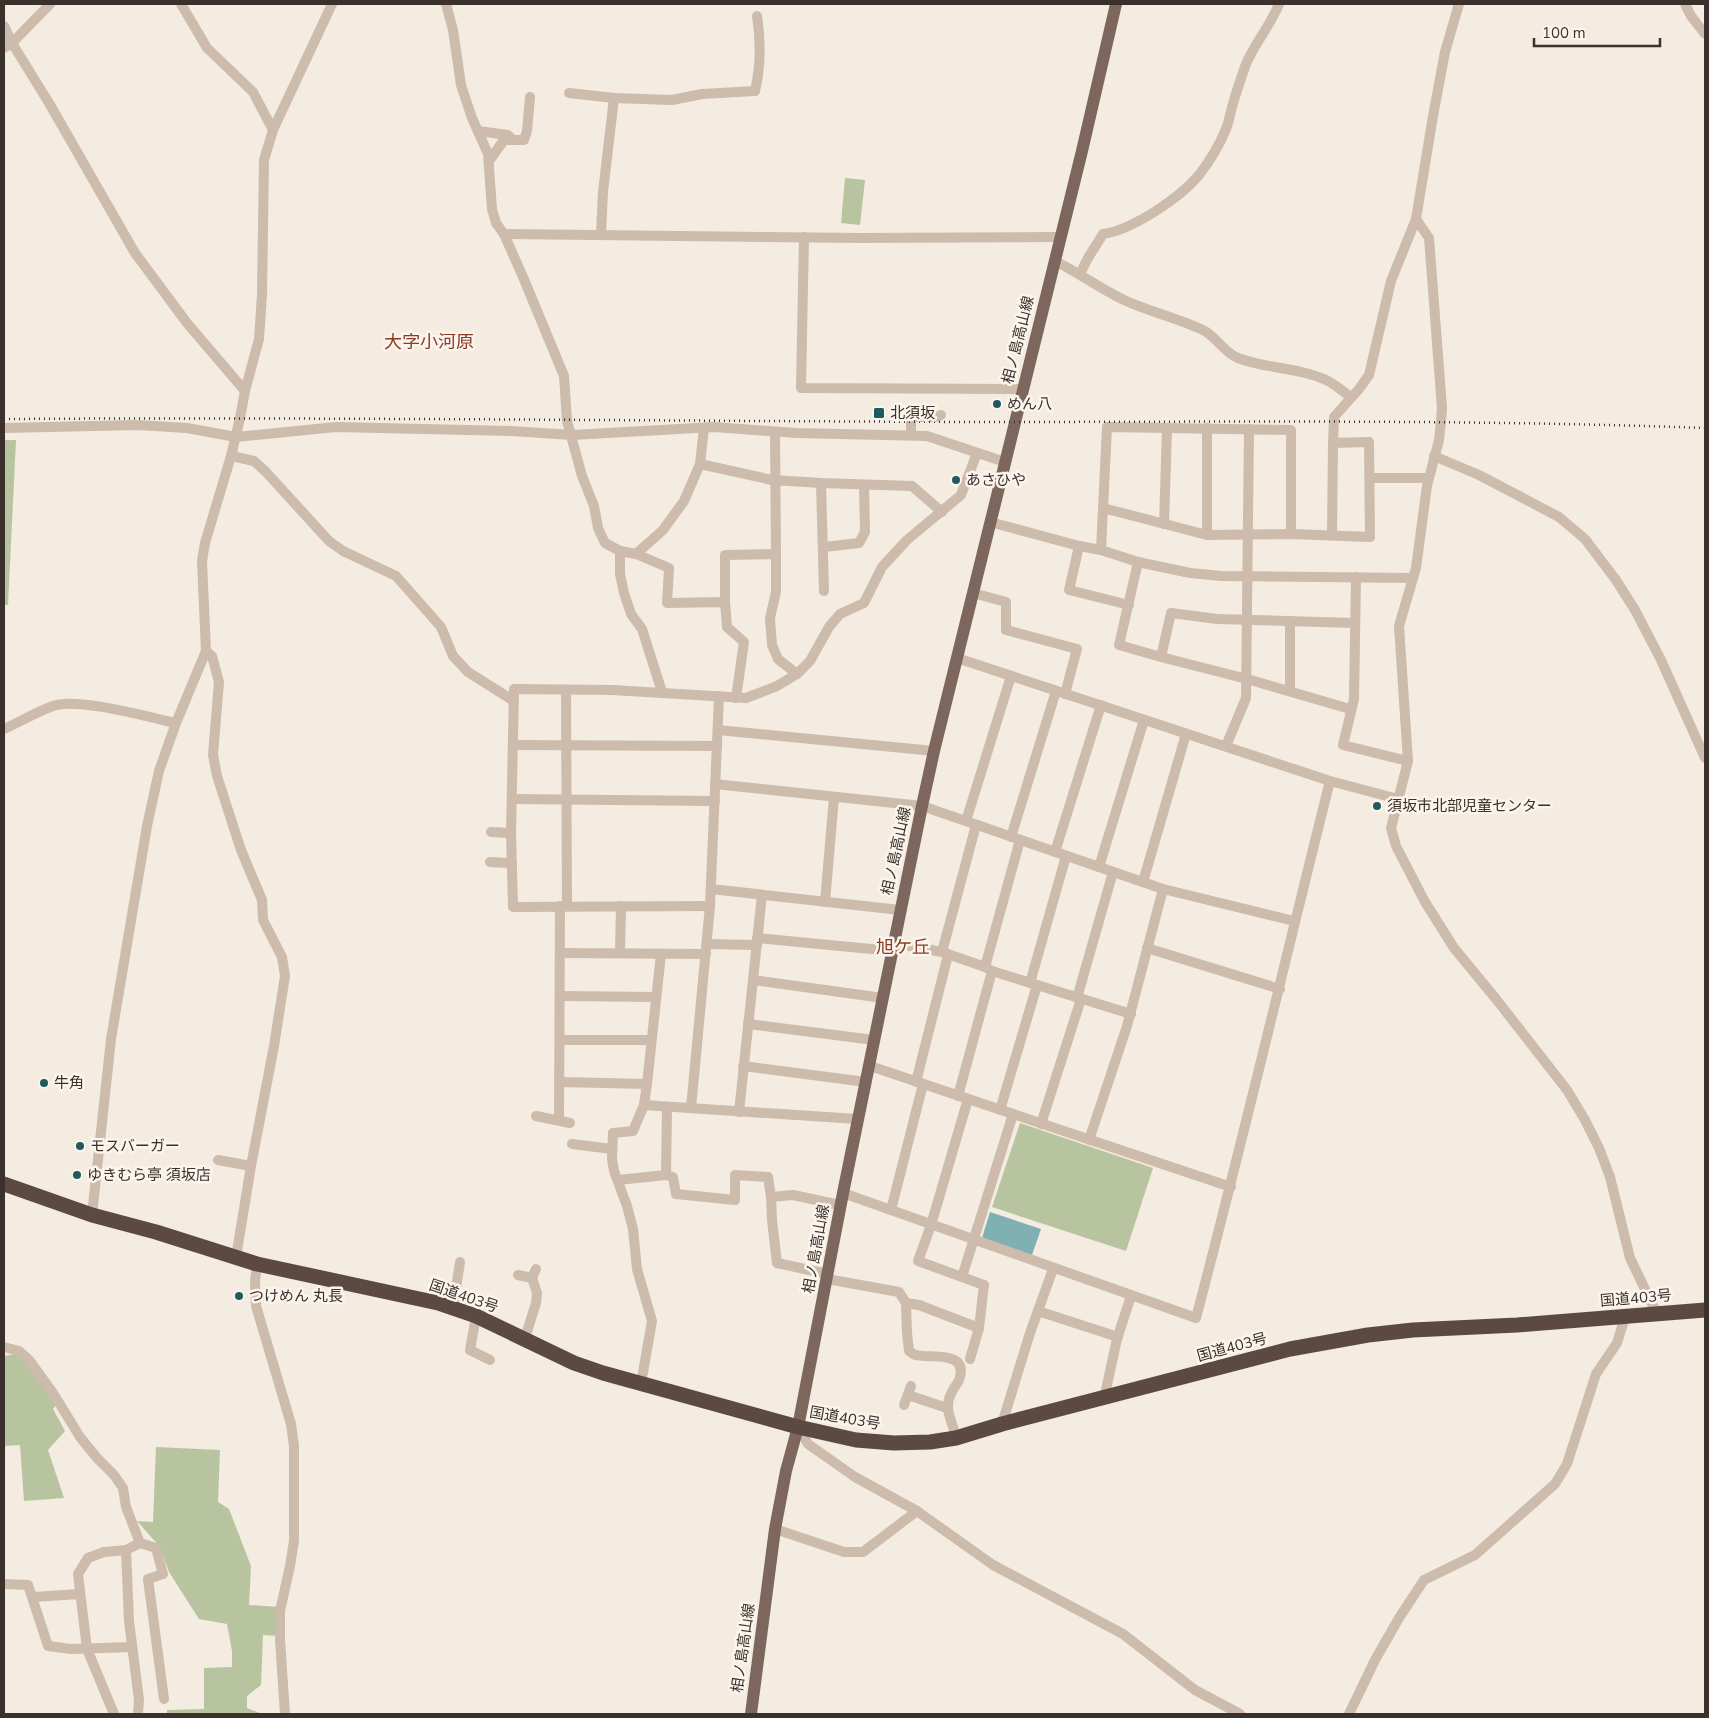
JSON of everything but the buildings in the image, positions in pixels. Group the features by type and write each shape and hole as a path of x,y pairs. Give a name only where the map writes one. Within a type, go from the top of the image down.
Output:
{"highway":[{"name":"国道403号","path":"4,1184 92,1215 156,1232 257,1264 385,1291 453,1308 476,1316 574,1363 641,1384 798,1427 856,1440 894,1443 930,1442 956,1438 1002,1424 1104,1399 1290,1349 1368,1335 1413,1330 1517,1325 1705,1310"}],"main road":[{"name":"相ノ島高山線","path":"751,1714 776,1529 786,1471 798,1427 841,1199 870,1066 922,806 1116,4"}],"street":[{"path":"8,45 50,4"},
{"path":"181,4 207,48 253,92 272,130"},
{"path":"92,1215 111,1039 146,826 158,770 206,651 202,561 205,543 231,456 245,391 259,339 262,295 264,160 272,130 332,4"},
{"path":"446,4 453,30 460,85 488,154 492,209 496,223 504,234 564,376 567,421 582,476 594,506 598,528 605,543 620,551 636,554 669,568 667,603 726,602"},
{"path":"1080,274 1103,234 1118,231 1144,218 1180,193 1198,175 1214,154 1227,127 1231,109 1247,63 1279,4"},
{"path":"1332,535 1334,416 1369,375 1391,281 1416,218 1445,52 1459,4"},
{"path":"1685,4 1691,16 1705,34"},
{"path":"569,93 614,98 672,100 702,94 755,91 759,73 760,52 760,33 757,16"},
{"path":"4,26 8,45 49,103 134,253 187,323 245,391"},
{"path":"489,161 504,140 524,140 527,131 530,97"},
{"path":"601,234 603,192 614,98"},
{"path":"478,131 508,135 511,139"},
{"path":"1416,218 1429,238 1442,408 1439,440 1428,478 1416,568 1399,626 1408,761 1391,828 1396,846 1425,902 1454,948 1567,1090 1592,1134 1610,1176 1630,1258 1657,1314"},
{"path":"504,234 1060,237"},
{"path":"804,237 801,388 1022,389"},
{"path":"1055,261 1124,300 1205,330 1217,340 1225,351 1238,358 1272,367 1301,371 1328,380 1351,397"},
{"path":"911,436 911,417 935,417 941,415"},
{"path":"4,428 138,425 187,428 236,437 336,427 511,430 572,435 704,428 927,436 1004,462"},
{"path":"636,554 663,530 684,501 700,464 704,428"},
{"path":"1101,550 1107,428 1291,430 1291,534"},
{"path":"1206,428 1207,535"},
{"path":"1226,746 1246,698 1249,429"},
{"path":"1164,524 1166,430"},
{"path":"774,432 776,592 770,618 772,646 778,659 797,674"},
{"path":"1104,508 1207,535 1291,534 1370,537 1369,442 1333,443"},
{"path":"710,906 513,907 511,833 514,690 662,692 736,698 746,698 760,693 797,674 810,661 829,627 840,614 864,603 882,567 908,540 961,494 976,453"},
{"path":"231,456 254,461 336,546 396,576 442,627 453,656 468,672 514,701"},
{"path":"1434,456 1479,475 1559,517 1585,539 1616,580 1635,610 1661,660 1705,758"},
{"path":"700,464 775,480 912,486 942,512"},
{"path":"1370,478 1428,478"},
{"path":"821,483 824,591"},
{"path":"824,547 859,543 865,532 864,485"},
{"path":"990,522 1079,546 1101,550 1138,562 1190,573 1247,576 1413,578"},
{"path":"1079,546 1069,590 1129,605"},
{"path":"620,551 620,574 624,593 631,614 642,629 662,692"},
{"path":"736,698 744,642 727,627 725,555 776,554"},
{"path":"1138,562 1119,645 1246,678 1350,709"},
{"path":"1356,577 1354,699 1350,709 1343,745 1408,761"},
{"path":"970,1359 978,1328 984,1285 918,1261 931,1225 963,1098 1016,838 1061,693 1077,649 1006,630 1006,602 973,593"},
{"path":"1161,657 1171,613 1216,620 1354,623"},
{"path":"1290,621 1290,691"},
{"path":"206,651 212,656 218,682 213,755 217,776 241,850 262,900 263,920 282,957 285,976 274,1046 250,1166 236,1257"},
{"path":"957,658 1330,782 1398,799"},
{"path":"891,1210 920,1083 971,823 1012,676"},
{"path":"559,1120 560,953 564,906 566,800 566,690"},
{"path":"691,1108 710,906 719,696"},
{"path":"4,729 54,705 67,702 176,722"},
{"path":"1055,852 1101,705"},
{"path":"1099,867 1144,720"},
{"path":"718,730 934,751"},
{"path":"1143,882 1186,734"},
{"path":"513,745 717,746"},
{"path":"771,1197 793,1194 841,1199 891,1210 1196,1318 1231,1187 1280,988 1294,921 1330,782"},
{"path":"715,784 922,806 1163,889 1294,921"},
{"path":"825,902 834,797"},
{"path":"512,800 715,801"},
{"path":"491,832 511,833"},
{"path":"1000,1110 1066,856"},
{"path":"490,862 512,863"},
{"path":"1041,1124 1079,998 1113,872"},
{"path":"711,889 900,910"},
{"path":"1089,1140 1131,1014 1163,889"},
{"path":"738,1112 762,895"},
{"path":"620,953 621,906"},
{"path":"560,953 661,954 757,942 893,947 945,954 1131,1014"},
{"path":"1147,948 1280,988"},
{"path":"641,1384 652,1320 637,1269 633,1229 614,1171 612,1149 613,1133 633,1131 644,1105 661,954"},
{"path":"753,980 883,998"},
{"path":"560,996 656,997"},
{"path":"748,1024 874,1040"},
{"path":"560,1040 651,1040"},
{"path":"744,1066 866,1082"},
{"path":"870,1066 1231,1187"},
{"path":"560,1082 647,1084"},
{"path":"644,1105 857,1119"},
{"path":"666,1175 667,1108"},
{"path":"962,1277 1013,1114"},
{"path":"536,1116 570,1123"},
{"path":"572,1144 612,1149"},
{"path":"218,1160 250,1166"},
{"path":"618,1180 666,1175 673,1177 676,1194 735,1200 735,1175 768,1173 777,1263 827,1277 899,1292 906,1303 909,1351 915,1355 949,1358 957,1362 961,1368 960,1377 950,1394 947,1408 956,1438"},
{"path":"453,1308 460,1262"},
{"path":"257,1264 255,1281 256,1306 291,1424 294,1446 294,1541 280,1611 285,1714"},
{"path":"1002,1424 1053,1268"},
{"path":"518,1275 534,1273 537,1292 536,1303 524,1338"},
{"path":"1104,1399 1118,1337 1132,1296"},
{"path":"906,1303 919,1305 978,1328"},
{"path":"1038,1311 1118,1337"},
{"path":"476,1316 470,1350 490,1360"},
{"path":"1349,1714 1399,1618 1424,1580 1476,1554 1555,1484 1567,1464 1596,1374 1617,1343 1625,1316"},
{"path":"4,1347 19,1351 29,1360 53,1393 80,1436 123,1488 126,1507 140,1542 156,1548 163,1574 148,1579 164,1698"},
{"path":"908,1396 947,1408"},
{"path":"798,1427 808,1444 855,1477 917,1511 993,1565 1123,1634 1195,1690 1240,1714"},
{"path":"776,1529 844,1552 863,1552 917,1511"},
{"path":"114,1714 87,1649 78,1574 88,1558 104,1552 126,1550 140,1542"},
{"path":"126,1550 132,1647 139,1700 138,1714"},
{"path":"4,1584 28,1585 48,1646 87,1649 132,1647"},
{"path":"33,1597 80,1594"}],"green space":[{"path":"845,178 865,180 860,225 841,223"},
{"path":"4,440 16,440 8,605 4,605"},
{"path":"1020,1123 1153,1168 1126,1251 992,1207"},
{"path":"26,1352 56,1405 53,1409 65,1431 48,1450 64,1498 24,1501 20,1445 4,1446 4,1356"},
{"path":"156,1447 220,1450 218,1502 229,1509 251,1566 249,1605 280,1607 278,1636 263,1635 261,1685 247,1696 247,1708 263,1714 167,1714 167,1710 204,1709 204,1668 232,1667 232,1651 227,1624 199,1619 169,1572 160,1547 137,1521 153,1522"}],"water":[{"path":"990,1212 1041,1229 1032,1255 982,1238"}],"railway":[{"path":"4,419 1342,422 1524,423 1705,428"}],"place":[{"name":"めん八","path":"997,404"},
{"name":"北須坂","path":"879,413"},
{"name":"あさひや","path":"956,480"},
{"name":"須坂市北部児童センター","path":"1377,806"},
{"name":"牛角","path":"44,1083"},
{"name":"モスバーガー","path":"80,1146"},
{"name":"ゆきむら亭 須坂店","path":"77,1175"},
{"name":"つけめん 丸長","path":"239,1296"}],"district":[{"name":"大字小河原","path":"429,342"},
{"name":"旭ケ丘","path":"903,947"}]}
